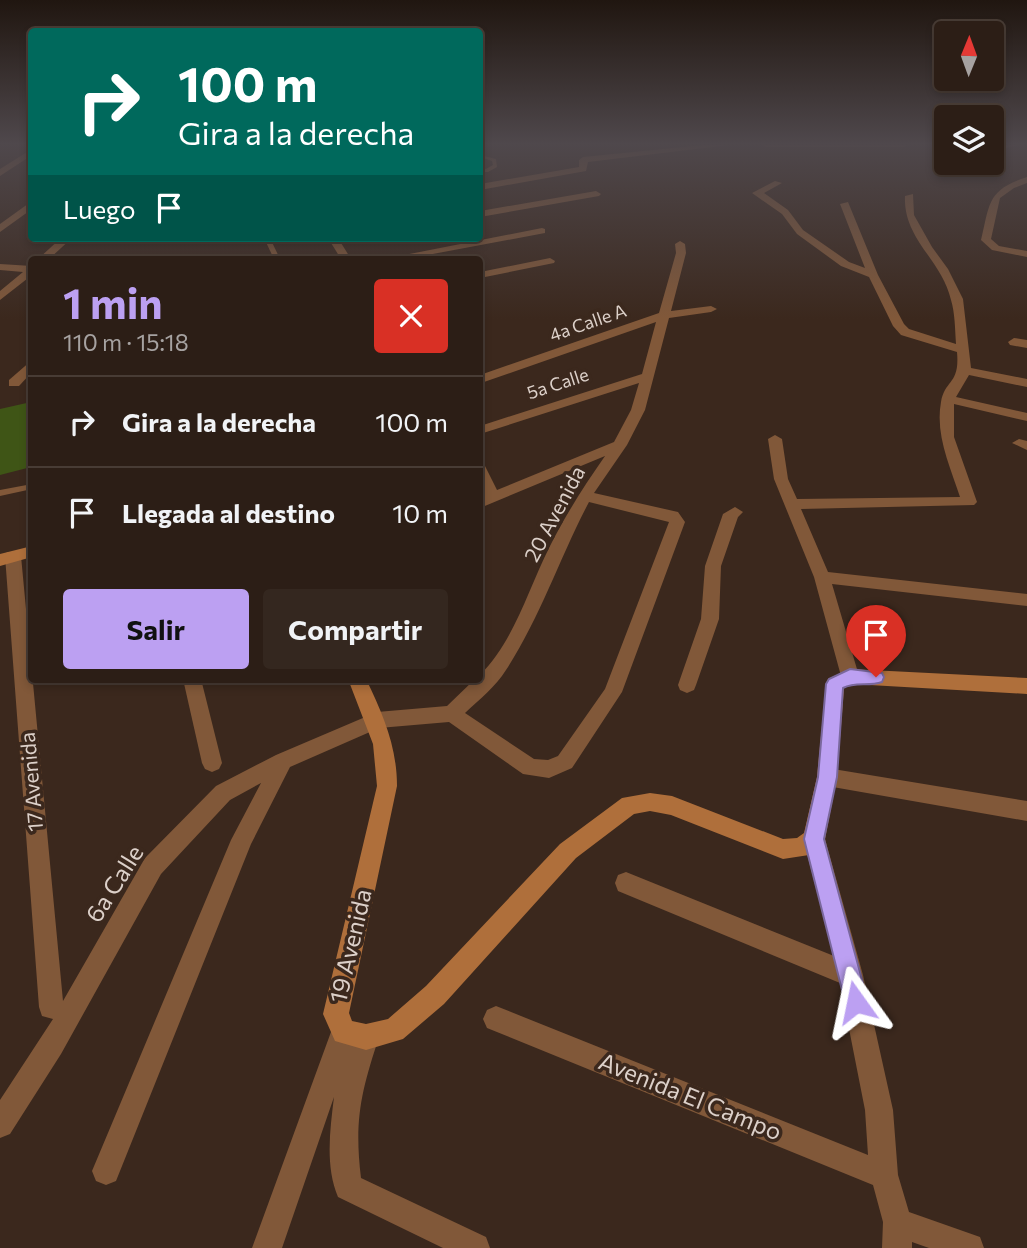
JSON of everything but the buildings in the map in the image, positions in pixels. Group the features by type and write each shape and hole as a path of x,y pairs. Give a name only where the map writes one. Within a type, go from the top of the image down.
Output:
{"street":[{"path":"483,213 542,203"},
{"path":"772,203 785,212 800,232 845,264 873,275"},
{"path":"791,504 969,502 947,437 948,399 965,371 957,299 943,268 927,248 909,215 910,203"},
{"path":"995,203 986,240 996,248 1027,254"},
{"path":"845,204 873,275 899,326 905,332 961,349"},
{"path":"0,229 28,207"},
{"path":"483,242 542,231"},
{"path":"46,256 62,242"},
{"path":"405,256 482,242"},
{"name":"20 Avenida","path":"452,714 499,667 585,496 620,445 638,410 681,253 680,244"},
{"path":"483,274 550,261"},
{"path":"0,267 28,269"},
{"path":"0,297 28,272"},
{"name":"4a Calle A","path":"483,378 665,315 710,309"},
{"path":"14,383 28,368"},
{"path":"965,371 1027,383"},
{"name":"5a Calle","path":"483,428 647,376"},
{"path":"948,399 1027,417"},
{"path":"775,439 781,479 822,577 850,676"},
{"path":"486,501 620,445"},
{"path":"377,720 452,714 530,768 549,769 565,762 613,692 677,522 673,516 585,496"},
{"path":"687,685 710,619 713,566 731,514 735,512"},
{"name":"17 Avenida","path":"15,555 51,1007"},
{"path":"822,577 1027,600"},
{"path":"969,1248 898,1235 884,1175 879,1111 851,975 814,839 827,777 835,684 850,676 1027,686"},
{"path":"193,683 212,763"},
{"name":"19 Avenida","path":"267,1248 355,1035 336,1014 387,786 387,754 377,720 359,683"},
{"name":"6a Calle","path":"0,1124 52,1045 153,866 223,793 283,761 377,720"},
{"path":"106,1171 242,840 283,761"},
{"path":"827,777 1027,811"},
{"path":"475,1248 348,1186 343,1141 355,1035 394,1030 435,995 568,851 629,805 650,802 672,806 783,849 801,848 814,839"},
{"path":"626,883 851,975"},
{"name":"Avenida El Campo","path":"496,1019 884,1175"}],"lane":[{"path":"0,493 28,487"}],"green space":[{"path":"28,403 28,468 0,475 0,409"}],"route":[{"path":"856,1002 814,839 827,777 835,684 850,676 876,677"}]}
